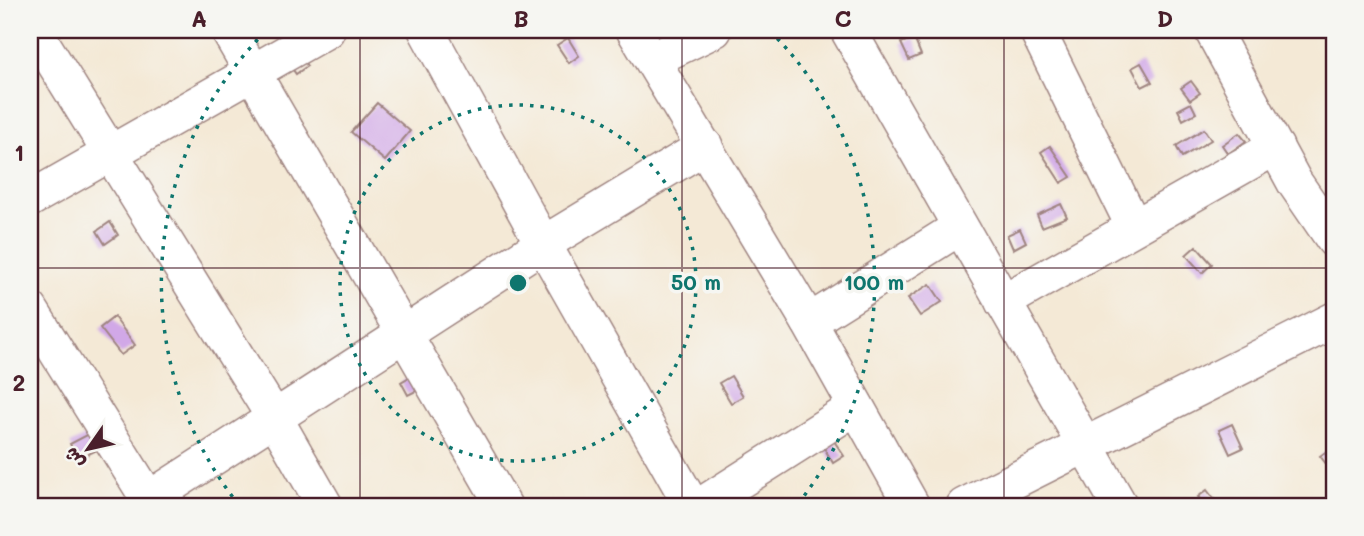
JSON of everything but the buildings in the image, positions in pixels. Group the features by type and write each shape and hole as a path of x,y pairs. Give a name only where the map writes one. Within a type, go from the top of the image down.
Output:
{"street":[{"path":"34,30 274,417 325,506"},
{"path":"228,30 504,506"},
{"path":"30,199 327,30"},
{"path":"426,30 684,503 856,407"},
{"path":"634,30 654,59 809,322 912,506"},
{"path":"654,59 714,30"},
{"path":"848,30 1120,506"},
{"path":"1037,30 1134,228"},
{"path":"1212,30 1295,183 1334,240"},
{"path":"30,309 151,503 274,417 544,244 705,146"},
{"path":"1003,302 1276,147"},
{"path":"809,322 960,227"},
{"path":"964,506 1334,320"}]}
